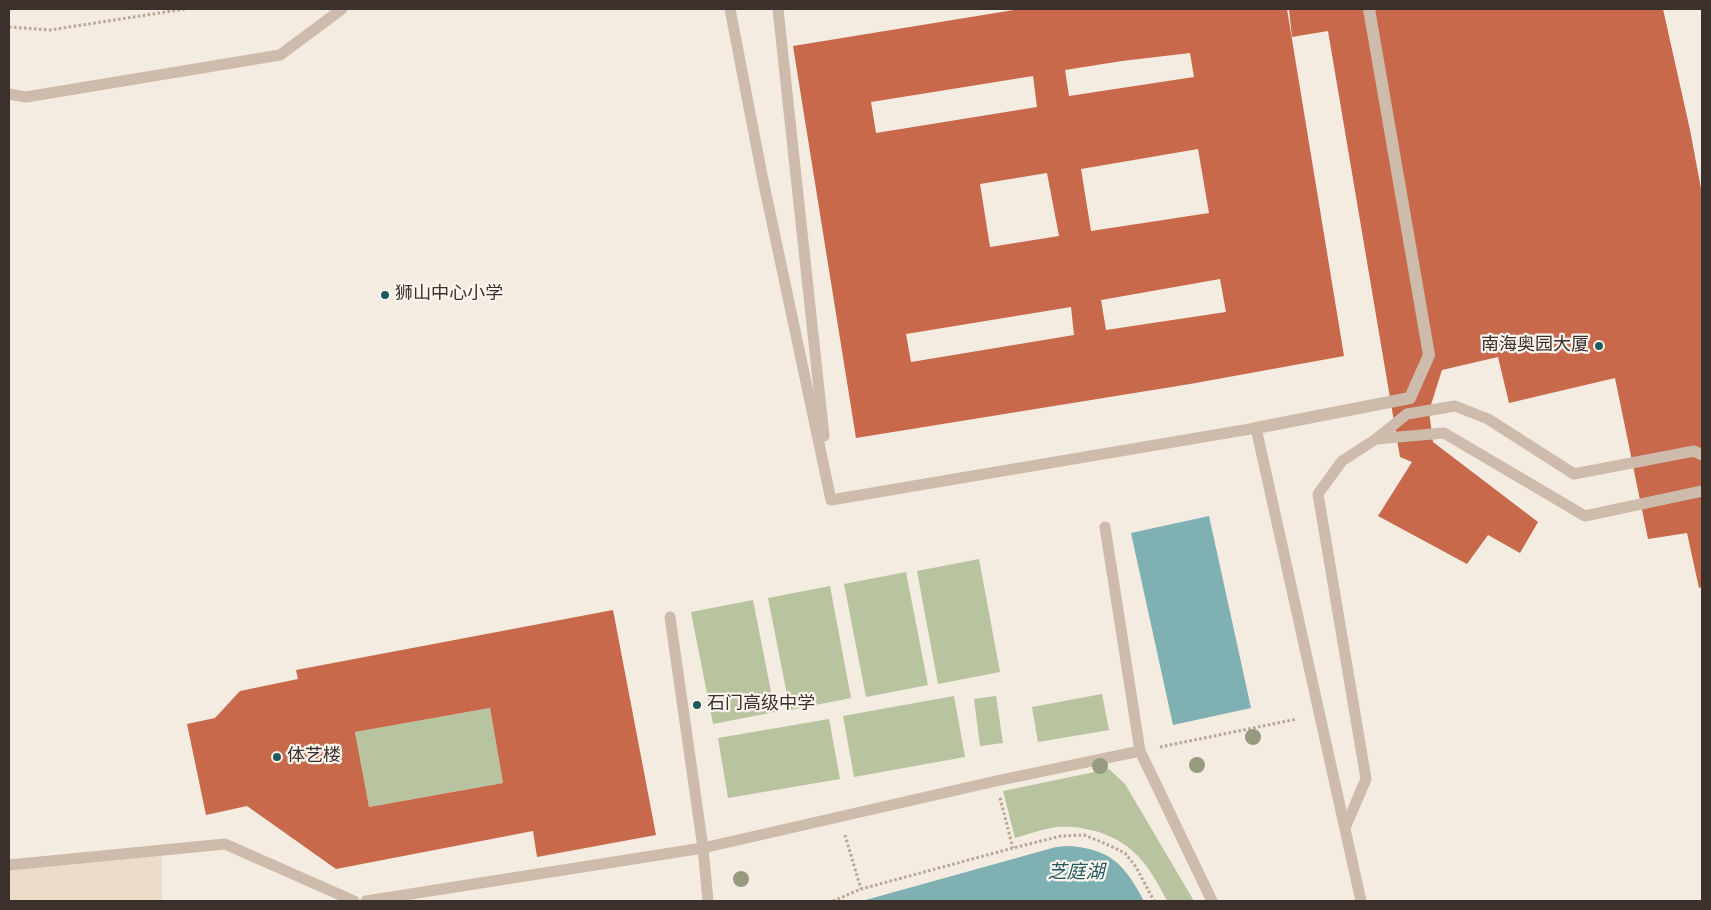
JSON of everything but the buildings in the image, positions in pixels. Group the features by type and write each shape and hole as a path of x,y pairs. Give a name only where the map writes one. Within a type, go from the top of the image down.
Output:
{"street":[{"path":"1256,428 1410,398 1429,355 1368,9"}],"lane":[{"path":"9,94 26,97 280,55 342,9"},
{"path":"730,9 762,175 832,500"},
{"path":"778,9 832,500"},
{"path":"1345,828 1366,779 1318,494 1342,461 1376,439 1407,414 1455,406 1488,419 1574,474 1694,451 1702,455"},
{"path":"832,500 1256,428 1361,901"},
{"path":"1376,439 1444,433 1585,516 1702,490"},
{"path":"1105,527 1140,751 1212,901"},
{"path":"670,617 703,848 708,901"},
{"path":"366,901 703,848 996,781 1140,751"},
{"path":"9,865 225,844 354,901"}],"path":[{"path":"9,27 50,30 185,9"},
{"path":"1140,751 1297,720"},
{"path":"996,781 1013,848"},
{"path":"840,817 860,889"},
{"path":"833,901 860,889 1013,848 1061,836 1084,835 1125,853 1136,866 1154,901"}],"green space":[{"path":"979,559 1000,672 938,684 917,571"},
{"path":"906,572 928,685 866,697 844,584"},
{"path":"830,586 851,698 790,710 768,598"},
{"path":"753,600 775,712 713,724 691,612"},
{"path":"1102,694 1109,730 1038,742 1032,707"},
{"path":"954,696 965,757 854,777 843,716"},
{"path":"996,696 1003,743 980,746 974,699"},
{"path":"490,708 503,783 369,807 355,732"},
{"path":"829,719 840,779 728,798 718,738"},
{"path":"1109,769 1125,784 1194,901 1167,901 1146,865 1138,856 1118,840 1105,834 1082,828 1056,827 1015,838 1003,791"}],"shaded area":[{"path":"162,850 162,901 9,901 9,865"}],"water":[{"path":"1209,516 1251,708 1173,725 1131,533"},
{"name":"芝庭湖","path":"1067,846 1094,850 1114,861 1123,868 1144,901 862,901 1056,847"}],"place":[{"name":"狮山中心小学","path":"385,295"},
{"name":"南海奥园大厦","path":"1599,346"},
{"name":"石门高级中学","path":"697,705"},
{"name":"体艺楼","path":"277,757"}]}
